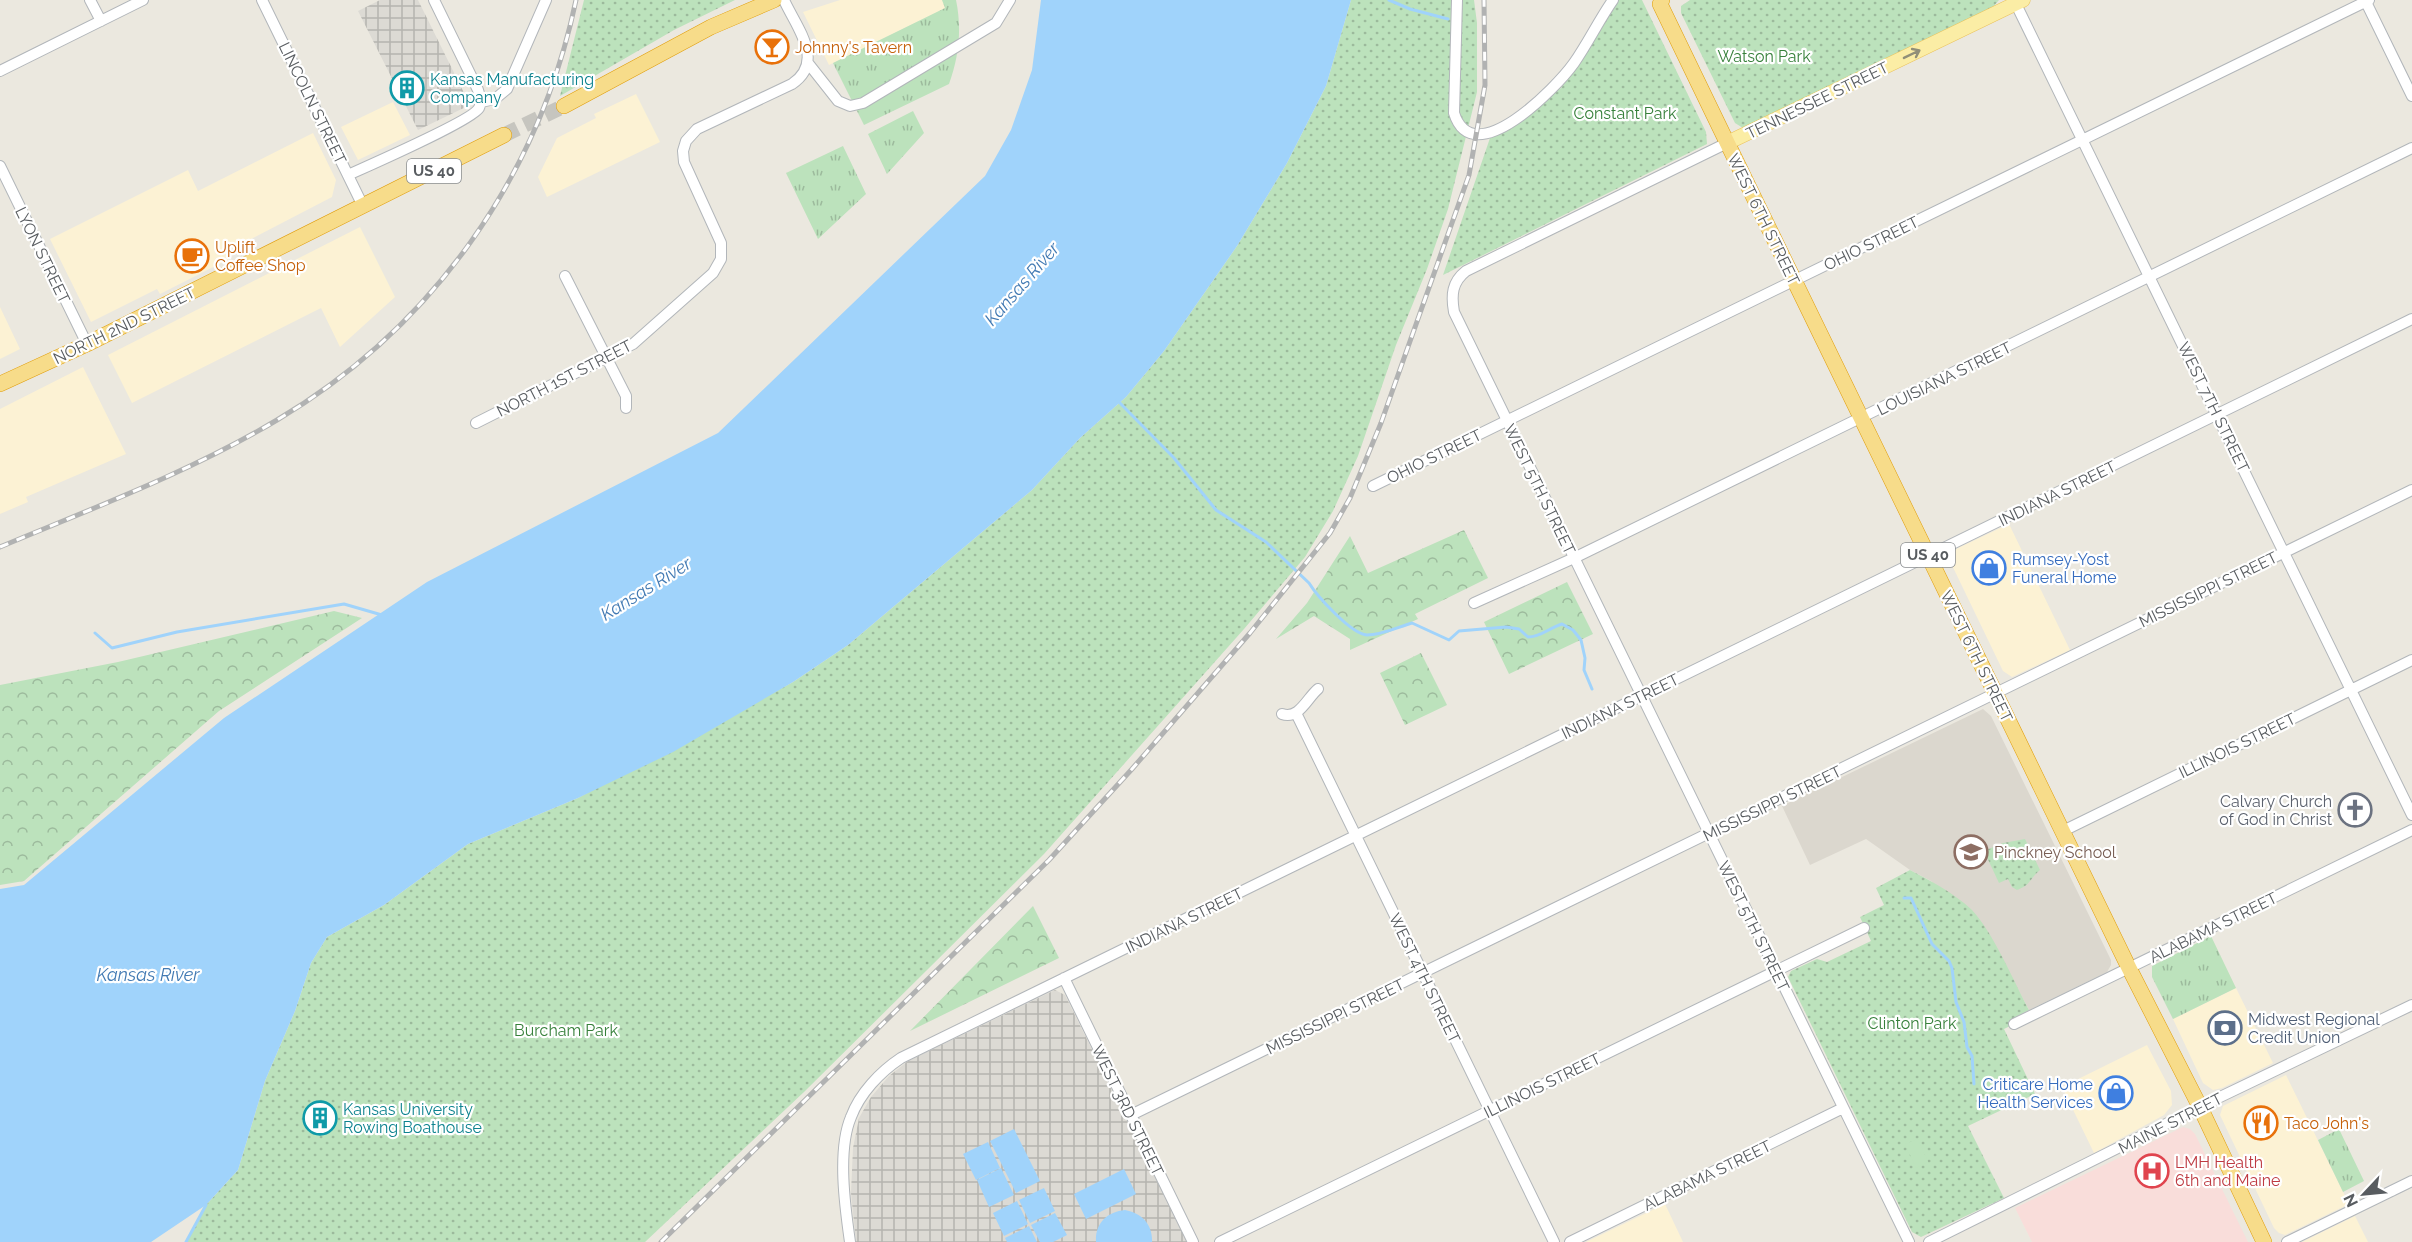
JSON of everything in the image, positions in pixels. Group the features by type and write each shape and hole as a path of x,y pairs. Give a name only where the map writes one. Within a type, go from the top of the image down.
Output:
{"highway":[{"path":"564,106 711,27 774,0"},
{"name":"WEST 6TH STREET","path":"1661,1 1794,281 2129,968 2200,1107 2264,1242"},
{"name":"NORTH 2ND STREET","path":"0,384 87,344 504,135"}],"main road":[{"name":"TENNESSEE STREET","path":"1727,143 2018,1"}],"street":[{"path":"90,0 100,21"},
{"path":"0,71 143,0"},
{"name":"LINCOLN STREET","path":"262,0 363,206"},
{"path":"348,175 467,118 476,111 481,102 478,90 434,0"},
{"path":"481,102 495,99 507,89 546,0"},
{"path":"784,0 809,51 808,63 838,101 850,106 863,103 996,23 1010,0"},
{"path":"1457,0 1454,113 1462,128 1477,135 1486,135 1521,116 1556,83 1574,64 1612,0"},
{"path":"2367,0 2412,96"},
{"name":"OHIO STREET","path":"1373,486 2367,0"},
{"name":"WEST 7TH STREET","path":"2018,1 2082,140 2412,815"},
{"name":"NORTH 1ST STREET","path":"476,423 607,358 642,338 713,273 719,264 722,252 719,236 684,162 685,143 697,129 792,84 801,77 808,63"},
{"name":"TENNESSEE STREET","path":"1454,284 1470,268 1727,143"},
{"name":"LOUISIANA STREET","path":"1474,603 1574,558 2412,148"},
{"name":"LYON STREET","path":"0,166 87,344"},
{"path":"565,276 626,396 626,408"},
{"name":"WEST 5TH STREET","path":"1454,284 1452,300 1454,312 1909,1242"},
{"name":"INDIANA STREET","path":"850,1242 844,1169 850,1118 872,1083 901,1058 2412,319"},
{"name":"MISSISSIPPI STREET","path":"1131,1115 2412,489"},
{"name":"ILLINOIS STREET","path":"2063,831 2412,660"},
{"path":"1282,714 1289,716 1296,713 1318,689"},
{"name":"WEST 4TH STREET","path":"1296,713 1554,1242"},
{"name":"ALABAMA STREET","path":"2014,1024 2412,830"},
{"name":"ILLINOIS STREET","path":"1220,1242 1864,928"},
{"name":"WEST 3RD STREET","path":"1064,978 1193,1242"},
{"name":"MAINE STREET","path":"1929,1242 2200,1107 2412,1005"},
{"name":"ALABAMA STREET","path":"1569,1242 1843,1108"},
{"path":"2287,1242 2412,1181"}],"shaded area":[{"path":"380,0 418,0 470,105 418,130 358,11"},
{"path":"840,0 942,0 946,8 829,65 803,12"},
{"path":"636,94 660,142 547,197 538,177 557,138 596,118 594,114"},
{"path":"393,102 410,135 358,160 341,127"},
{"path":"313,133 336,180 332,197 228,251 231,258 160,294 157,289 91,322 50,239 188,170 198,191"},
{"path":"360,227 395,297 340,347 321,308 132,403 108,355"},
{"path":"0,307 20,349 0,359"},
{"path":"83,367 126,454 26,497 28,502 0,514 0,409"},
{"path":"2009,524 2070,650 2012,677 2003,671 1949,559 1958,548"},
{"name":"Pinckney School","path":"1983,709 1991,716 2111,960 2107,972 2029,1010 1985,928 1931,881 1910,870 1866,839 1810,865 1782,806"},
{"path":"2236,988 2273,1063 2222,1088 2213,1090 2203,1083 2173,1019"},
{"path":"1055,990 1065,995 1187,1242 856,1242 851,1193 853,1148 859,1118 871,1097 889,1076 908,1061"},
{"path":"2147,1045 2171,1091 2172,1105 2164,1115 2094,1153 2062,1087"},
{"path":"2286,1075 2349,1204 2285,1235 2274,1228 2220,1115 2223,1106"},
{"name":"LMH Health 6th and Maine","path":"2183,1127 2195,1134 2248,1242 2032,1242 2015,1208"},
{"path":"1665,1204 1683,1242 1586,1242"},
{"path":"2355,1216 2368,1242 2302,1242"}],"green space":[{"path":"584,0 735,0 674,30 560,96"},
{"path":"942,0 956,0 959,21 957,53 949,84 864,125 833,63 945,8"},
{"name":"Burcham Park","path":"1351,0 1474,0 1477,23 1477,92 1448,209 1427,269 1396,345 1358,456 1333,511 1305,557 1044,854 804,1092 645,1242 186,1242 206,1205 238,1170 265,1081 295,1011 311,963 327,937 384,905 468,844 578,798 793,682 848,645 1032,490 1080,438 1126,397 1164,351 1237,246 1287,163 1326,86"},
{"name":"Constant Park","path":"1617,0 1642,0 1706,132 1707,144 1443,275 1490,138 1499,134 1561,88 1584,56"},
{"name":"Watson Park","path":"1690,0 1999,0 1993,7 1743,128 1735,123 1681,13 1681,6"},
{"path":"913,111 924,133 887,174 868,134"},
{"path":"843,146 866,194 818,239 786,173"},
{"path":"1464,530 1488,578 1415,614 1418,619 1350,650 1350,639 1314,616 1276,639 1307,603 1350,536 1368,573"},
{"path":"1567,582 1593,634 1509,674 1484,622"},
{"path":"334,611 362,618 219,711 24,881 0,885 0,685 118,662"},
{"path":"1421,653 1447,705 1405,725 1380,673"},
{"path":"2025,839 2040,870 2028,884 2017,890 2012,887 2008,879 1999,883 1984,851 2003,843"},
{"name":"Clinton Park","path":"1910,870 1958,898 1972,910 1995,944 2029,1010 2010,1020 2012,1025 2004,1029 2035,1094 1968,1126 2004,1198 1921,1237 1912,1232 1788,977 1791,971 1817,959 1827,962 1871,941 1860,917 1884,905 1876,888"},
{"path":"1033,906 1059,958 910,1031"},
{"path":"2211,936 2236,988 2173,1019 2152,977 2152,966"},
{"path":"2339,1129 2364,1181 2343,1192 2318,1140"},
{"path":"1918,1139 1928,1162 1916,1168 1905,1144"}],"water":[{"name":"Kansas River","path":"1041,0 1351,0 1326,86 1287,163 1237,246 1164,351 1126,397 1080,438 1032,490 848,645 793,682 673,752 578,798 468,844 384,905 327,937 311,963 295,1011 265,1081 238,1170 206,1205 151,1242 0,1242 0,889 24,885 224,718 427,582 718,433 985,176 1011,130 1032,70"},
{"path":"1014,1129 1040,1181 1016,1193 990,1141"},
{"path":"988,1142 1000,1168 976,1180 963,1154"},
{"path":"1001,1168 1014,1195 989,1207 977,1180"},
{"path":"1124,1169 1136,1194 1086,1219 1074,1194"},
{"path":"1044,1188 1055,1211 1030,1223 1019,1200"},
{"path":"1017,1201 1028,1224 1004,1236 993,1213"},
{"path":"1125,1210 1137,1214 1145,1221 1151,1230 1152,1242 1096,1242 1096,1235 1103,1220 1113,1213"},
{"path":"1055,1213 1067,1235 1053,1242 1040,1242 1031,1225"},
{"path":"1029,1226 1037,1242 1007,1242 1005,1238"}],"waterway":[{"path":"1389,0 1410,9 1448,19"},
{"path":"1117,400 1174,458 1216,510 1266,542 1309,583 1335,614 1360,633 1373,635 1412,623 1449,640 1459,631 1506,627 1519,629 1528,637 1533,637 1562,624 1573,630 1581,640 1585,658 1584,670 1592,689"},
{"path":"95,633 112,648 177,632 344,604 382,615"},
{"path":"1904,898 1911,898 1932,944 1949,961 1952,968 1956,1002 1964,1022 1967,1047 1972,1056 1974,1084"},
{"path":"186,1242 206,1205"}],"tunnel":[{"path":"504,135 564,106"}],"railway":[{"path":"0,547 176,473 244,439 333,383 384,340 430,293 471,242 506,186 535,127 559,65 576,0"},
{"path":"661,1242 1049,860 1132,769 1250,633 1330,533 1350,498 1381,423 1469,175 1485,85 1484,0"}],"place":[{"name":"Johnny's Tavern","path":"772,47"},
{"name":"Kansas Manufacturing Company","path":"407,88"},
{"name":"Uplift Coffee Shop","path":"192,256"},
{"name":"Rumsey-Yost Funeral Home","path":"1989,568"},
{"name":"Calvary Church of God in Christ","path":"2355,810"},
{"name":"Pinckney School","path":"1971,852"},
{"name":"Midwest Regional Credit Union","path":"2225,1028"},
{"name":"Criticare Home Health Services","path":"2116,1093"},
{"name":"Kansas University Rowing Boathouse","path":"320,1118"},
{"name":"Taco John's","path":"2261,1123"},
{"name":"LMH Health 6th and Maine","path":"2152,1171"}]}
